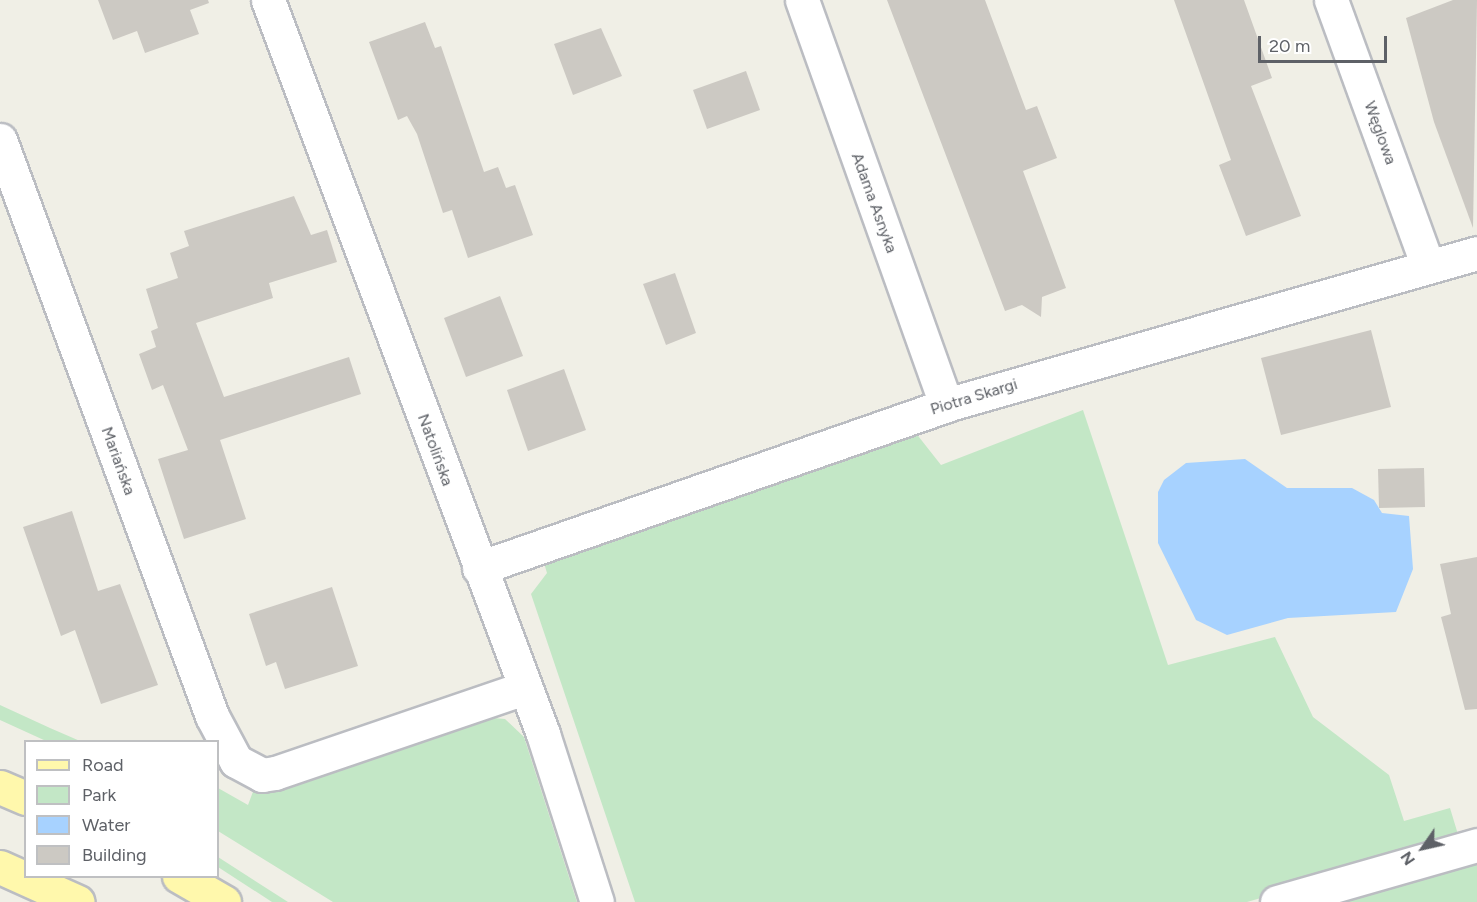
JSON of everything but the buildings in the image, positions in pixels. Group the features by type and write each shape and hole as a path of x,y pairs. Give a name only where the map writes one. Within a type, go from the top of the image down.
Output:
{"main road":[{"path":"0,787 24,797"},
{"path":"0,867 24,878"},
{"path":"25,878 78,902"},
{"path":"182,878 224,902"}],"street":[{"name":"Natolińska","path":"268,0 524,688 597,902"},
{"name":"Adama Asnyka","path":"802,0 946,405"},
{"name":"Węglowa","path":"1331,0 1428,266"},
{"name":"Mariańska","path":"0,140 212,716 230,755 252,771 275,773 524,688"},
{"name":"Piotra Skargi","path":"479,568 946,405 1477,253"},
{"path":"1277,902 1477,845"}],"green space":[{"path":"1083,410 1168,665 1275,637 1313,717 1389,775 1404,821 1450,808 1460,841 1247,902 635,902 531,594 547,573 544,563 915,432 941,465"},
{"path":"0,705 78,740 44,740 0,720"},
{"path":"482,717 505,719 524,737 577,902 333,902 219,832 219,789 248,805 254,789"},
{"path":"1477,855 1477,902 1312,902"},
{"path":"219,858 288,902 272,902 219,868"}],"water":[{"path":"1245,459 1287,488 1352,488 1374,500 1382,513 1409,516 1413,569 1396,612 1288,618 1227,635 1196,620 1158,543 1158,492 1164,480 1186,463"}]}
